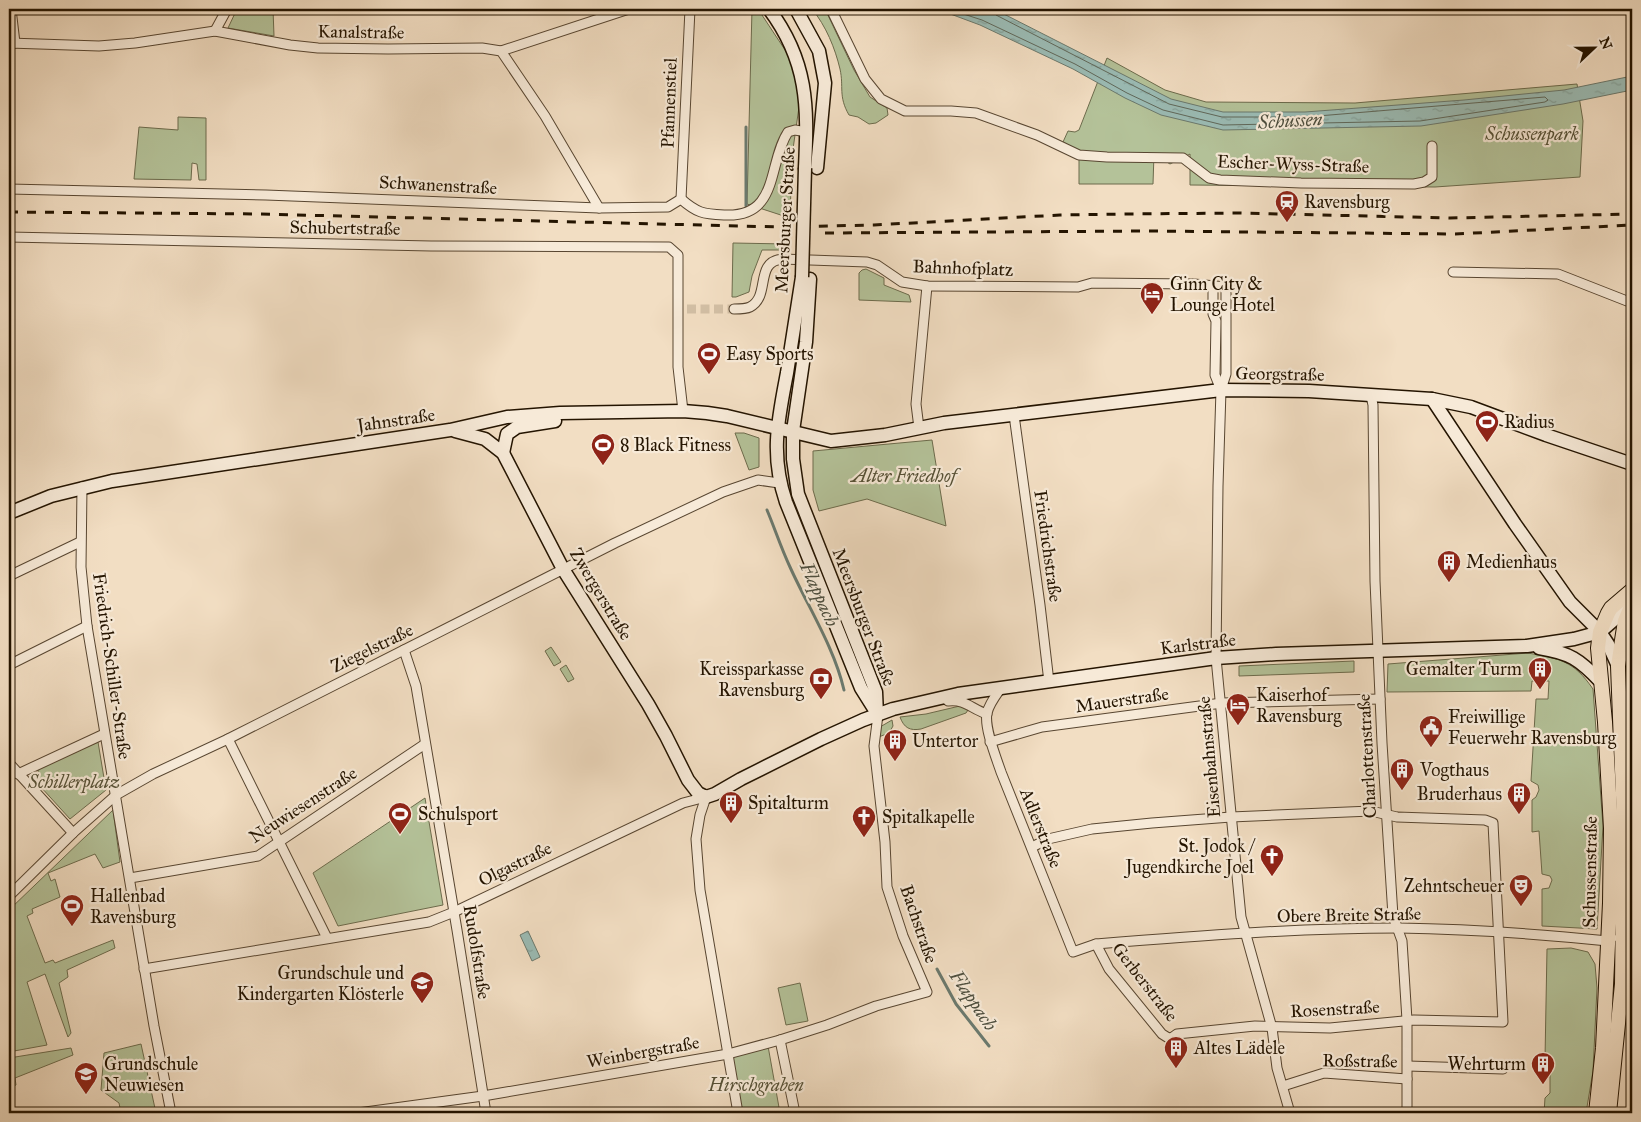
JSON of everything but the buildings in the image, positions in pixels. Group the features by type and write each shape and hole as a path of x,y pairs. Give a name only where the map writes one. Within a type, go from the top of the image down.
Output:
{"main road":[{"name":"Meersburger Straße","path":"770,9 784,31 799,63 806,108 811,168"},
{"name":"Meersburger Straße","path":"796,9 819,51 825,83 811,168 806,278 806,342 793,431 793,459 798,494 876,692 878,716"},
{"name":"Meersburger Straße","path":"806,278 777,427 779,483 861,688 878,716"},
{"name":"Georgstraße","path":"793,431 831,441 886,435 944,424 1221,390 1309,391 1432,399 1471,407 1632,464"},
{"name":"Schussenstraße","path":"1432,399 1515,524 1570,602 1600,632 1618,666"},
{"name":"Jahnstraße","path":"9,513 51,496 82,487 123,479 450,430 507,417 533,414 682,411 707,413 793,431"},
{"path":"503,453 507,434 517,427 561,420 581,413"},
{"name":"Zwergerstraße","path":"450,430 485,439 503,453 564,569 657,720 688,780 698,793 706,797"},
{"path":"1600,632 1611,608 1632,590"},
{"name":"Schussenstraße","path":"1609,1113 1628,984 1622,930 1622,820 1618,666 1627,640 1625,621 1632,604"},
{"path":"1600,632 1632,604"},
{"name":"Karlstraße","path":"878,716 893,710 958,694 1216,658 1276,654 1526,646 1574,639 1600,632"},
{"name":"Schussenstraße","path":"1596,1113 1603,1048 1610,903 1622,820 1601,682 1598,648 1600,632"},
{"name":"Karlstraße","path":"1526,646 1562,652 1587,667 1601,682"},
{"name":"Olgastraße","path":"706,797 821,739 863,720 878,716"}],"street":[{"path":"11,9 12,43"},
{"path":"215,31 227,9"},
{"path":"600,208 544,116 500,51 629,9"},
{"name":"Pfannenstiel","path":"682,199 690,9"},
{"name":"Escher-Wyss-Straße","path":"831,9 865,79 881,99 905,111 951,111 976,114 1037,135 1079,155 1183,158 1209,178 1220,180 1414,184 1432,177 1432,146"},
{"name":"Kanalstraße","path":"12,43 99,46 215,31 290,45 318,48 482,48 500,51"},
{"path":"682,199 703,214 732,216 746,213 761,202 772,183 782,141 788,132 795,130 807,132"},
{"name":"Schwanenstraße","path":"9,189 256,194 600,208 668,207 682,199"},
{"name":"Schubertstraße","path":"9,237 431,246 670,247 678,255 677,308"},
{"name":"Bahnhofplatz","path":"734,309 749,307 759,300 768,265 775,260 867,262 877,265 902,282 927,286 1078,287 1092,283 1176,284 1226,287"},
{"path":"1452,272 1558,274 1632,304"},
{"path":"919,428 916,404 927,286"},
{"name":"Eisenbahnstraße","path":"1213,287 1213,314 1216,321 1215,375 1221,390"},
{"name":"Eisenbahnstraße","path":"1226,287 1226,374 1221,390 1218,486 1216,658 1222,703 1241,917 1272,1028 1277,1068 1290,1113"},
{"path":"682,411 678,367 677,308 687,309"},
{"name":"Charlottenstraße","path":"1371,396 1373,406 1375,582 1380,699 1393,916 1399,928 1402,941 1407,1020 1407,1113"},
{"name":"Friedrichstraße","path":"1014,415 1049,682"},
{"name":"Ziegelstraße","path":"9,896 73,833 116,795 153,774 722,492 758,480 779,483"},
{"name":"Friedrich-Schiller-Straße","path":"82,487 80,542 87,626 144,969 171,1113"},
{"path":"9,576 80,542"},
{"path":"9,665 87,626"},
{"name":"Rudolfstraße","path":"404,650 416,686 486,1113"},
{"path":"924,702 957,700 967,702 976,710 987,714 1001,688"},
{"name":"Mauerstraße","path":"990,742 1042,727 1222,703 1380,699"},
{"name":"Adlerstraße","path":"987,714 990,742 1073,952"},
{"name":"Bachstraße","path":"878,716 874,746 886,842 887,887 903,936 927,992"},
{"path":"18,774 104,734"},
{"path":"228,738 327,938"},
{"name":"Neuwiesenstraße","path":"130,878 258,856 425,744"},
{"path":"9,763 73,833"},
{"path":"706,797 700,815 696,838 700,890 738,1113"},
{"name":"Olgastraße","path":"144,969 430,922 683,803 706,797"},
{"path":"1032,847 1048,839 1092,829 1231,817 1371,811 1397,817 1485,820 1493,823 1499,933"},
{"name":"Obere Breite Straße","path":"1073,952 1096,944 1245,933 1399,928 1550,935 1608,941"},
{"path":"1608,941 1622,930"},
{"name":"Rosenstraße","path":"1170,1039 1177,1034 1255,1026 1272,1028 1330,1028 1407,1020 1503,1022 1499,933"},
{"name":"Gerberstraße","path":"1096,944 1109,969 1162,1034 1170,1039"},
{"name":"Weinbergstraße","path":"358,1113 483,1096 728,1054 780,1040 827,1025 876,1006 927,992"},
{"path":"780,1040 795,1113"},
{"name":"Roßstraße","path":"1408,1066 1503,1069"},
{"name":"Roßstraße","path":"1283,1086 1324,1073 1407,1079"}],"green space":[{"path":"237,9 273,9 274,36 228,28"},
{"path":"752,9 758,9 793,62 800,100 792,156 790,218 747,204"},
{"path":"812,9 825,9 854,70 870,97 887,108 888,115 876,123 869,124 858,117 849,115 844,102 840,69 835,53 826,30"},
{"name":"Schussenpark","path":"1107,58 1165,90 1206,102 1355,103 1577,84 1583,121 1580,177 1435,187 1190,185 1190,154 1170,164 1154,154 1153,184 1079,184 1079,151 1063,142 1068,131 1075,132 1079,130"},
{"path":"178,117 206,118 206,180 199,180 197,164 192,163 191,180 134,179 139,127 178,130"},
{"path":"733,243 786,244 785,250 762,250 752,276 749,292 736,297 732,297"},
{"path":"866,269 884,278 884,285 909,295 911,302 859,300 859,273"},
{"path":"735,433 744,433 759,438 759,467 749,470"},
{"name":"Alter Friedhof","path":"932,440 946,526 867,499 819,511 813,490 813,451"},
{"path":"551,647 561,662 554,666 545,651"},
{"path":"1528,653 1565,662 1579,672 1593,689 1603,826 1597,929 1542,926 1542,889 1549,888 1552,880 1550,876 1542,874 1539,831 1532,832 1532,800 1536,797 1539,790 1538,785 1531,781 1536,699 1548,699 1549,681 1532,681 1531,691 1387,692 1388,664"},
{"path":"1354,661 1354,672 1239,676 1239,666"},
{"path":"566,665 574,679 568,682 560,669"},
{"path":"964,705 968,710 966,713 921,729 914,730 908,728 903,724 900,717 926,714"},
{"path":"892,720 893,726 889,733 876,738 880,727"},
{"name":"Schillerplatz","path":"98,742 106,790 70,819 40,786 38,769"},
{"name":"Schulsport","path":"425,798 443,905 338,926 313,873"},
{"path":"113,810 120,862 103,868 95,854 48,873 51,881 55,879 60,897 32,909 33,913 27,916 45,963 53,960 55,963 113,940 115,948 67,970 68,977 59,983 71,1033 68,1037 45,974 27,982 47,1045 14,1051 9,1035 9,910"},
{"path":"1571,948 1588,952 1595,964 1597,988 1593,1071 1586,1113 1544,1113 1545,1098 1550,1093 1550,1060 1545,1059 1547,949"},
{"path":"800,983 808,1021 786,1025 778,988"},
{"path":"141,1044 156,1113 121,1113 119,1103 101,1090 104,1053"},
{"name":"Hirschgraben","path":"768,1046 780,1113 741,1113 731,1056"},
{"path":"71,1048 73,1055 15,1078 16,1085 9,1088 9,1058"}],"water":[{"name":"Schussen","path":"937,9 994,9 1171,99 1223,112 1305,112 1464,100 1564,90 1632,76 1632,90 1563,104 1421,126 1223,130 1161,115 1125,98 1073,69 980,25"},
{"path":"528,931 540,957 532,961 520,935"}],"waterway":[{"name":"Flappach","path":"746,127 746,206"},
{"name":"Flappach","path":"767,510 787,560 834,658 844,690"},
{"name":"Flappach","path":"937,969 956,1004 989,1046"}],"tunnel":[{"path":"687,309 734,309"}],"railway":[{"path":"9,212 259,214 780,227 874,225 1060,215 1125,214 1240,213 1450,218 1632,214"},
{"path":"825,233 1149,231 1455,234 1632,225"}],"place":[{"name":"Ravensburg","path":"1287,223"},
{"name":"Ginn City & Lounge Hotel","path":"1152,315"},
{"name":"Easy Sports","path":"709,375"},
{"name":"Radius","path":"1487,443"},
{"name":"8 Black Fitness","path":"603,466"},
{"name":"Medienhaus","path":"1449,583"},
{"name":"Gemalter Turm","path":"1540,690"},
{"name":"Kreissparkasse Ravensburg","path":"821,700"},
{"name":"Kaiserhof Ravensburg","path":"1238,726"},
{"name":"Freiwillige Feuerwehr Ravensburg","path":"1431,748"},
{"name":"Untertor","path":"895,762"},
{"name":"Vogthaus","path":"1402,791"},
{"name":"Bruderhaus","path":"1519,815"},
{"name":"Spitalturm","path":"731,824"},
{"name":"Schulsport","path":"400,835"},
{"name":"Spitalkapelle","path":"864,838"},
{"name":"St. Jodok / Jugendkirche Joel","path":"1272,877"},
{"name":"Zehntscheuer","path":"1521,907"},
{"name":"Hallenbad Ravensburg","path":"72,927"},
{"name":"Grundschule und Kindergarten Klösterle","path":"422,1004"},
{"name":"Altes Lädele","path":"1176,1069"},
{"name":"Wehrturm","path":"1543,1085"},
{"name":"Grundschule Neuwiesen","path":"86,1095"}]}
